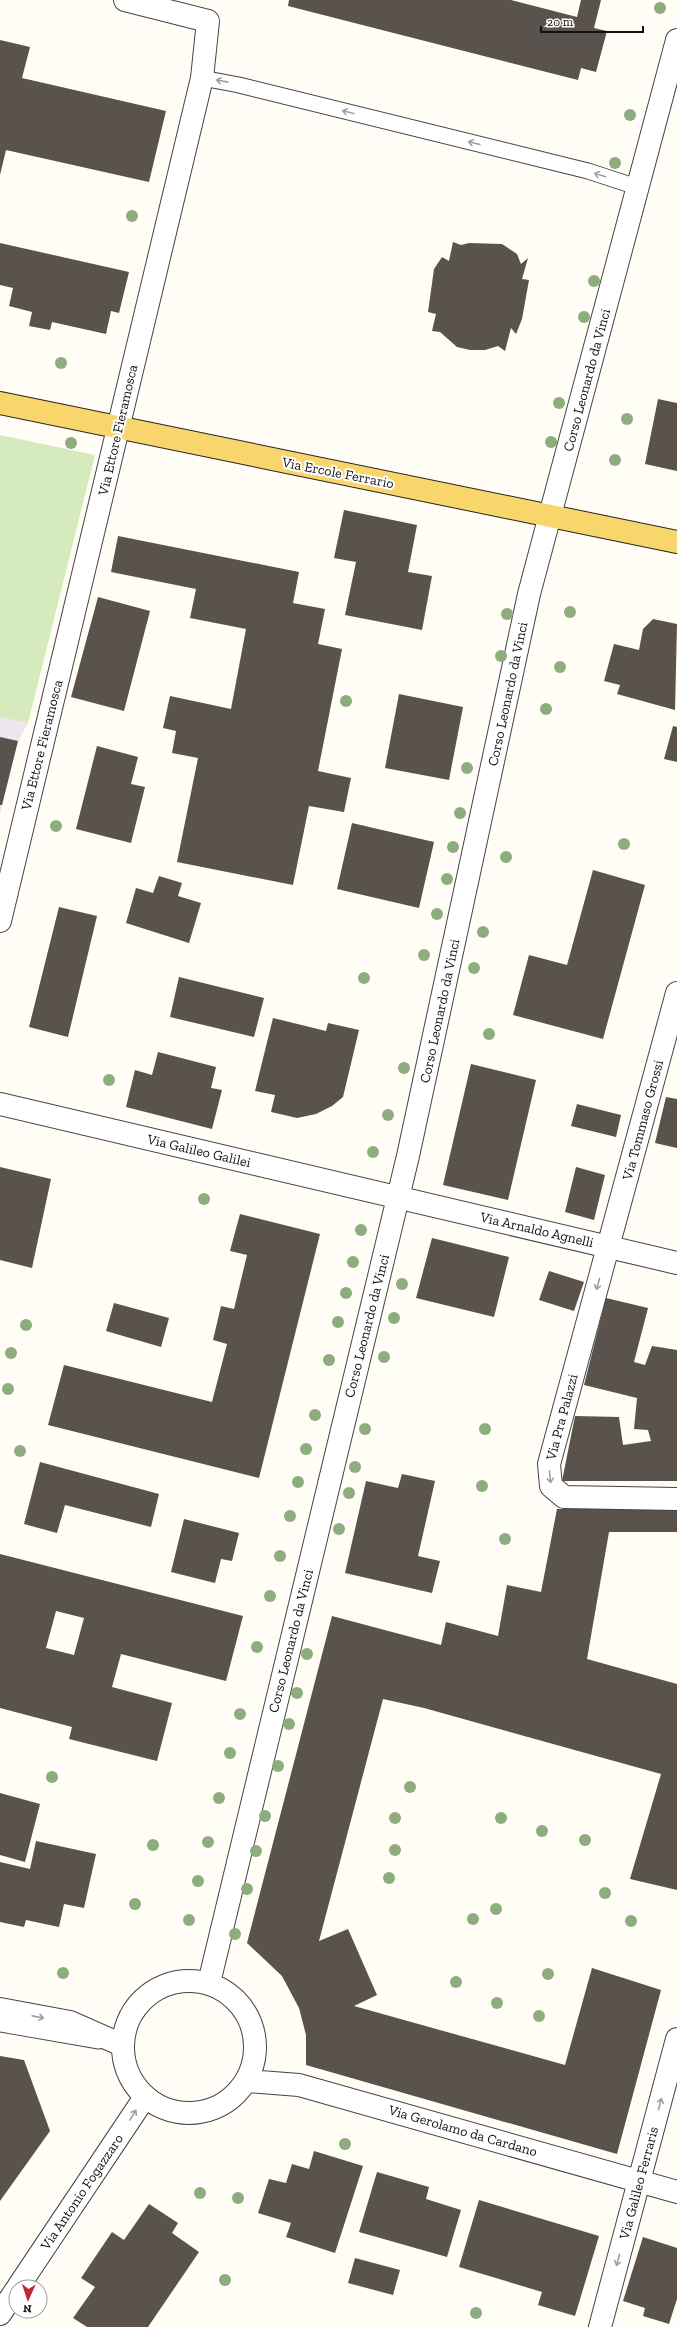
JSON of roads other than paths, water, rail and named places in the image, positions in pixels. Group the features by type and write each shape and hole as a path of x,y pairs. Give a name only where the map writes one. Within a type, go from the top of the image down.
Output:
{"main road":[{"name":"Via Ercole Ferrario","path":"0,403 677,542"}],"street":[{"name":"Via Ettore Fieramosca","path":"0,921 202,78 208,21 125,0"},
{"name":"Corso Leonardo da Vinci","path":"209,1983 408,1156 529,594 677,40"},
{"name":"Via Tommaso Grossi","path":"608,1247 677,993"},
{"name":"Via Galileo Galilei","path":"0,1104 398,1197"},
{"name":"Via Arnaldo Agnelli","path":"398,1197 677,1263"},
{"name":"Via Pra Palazzi","path":"608,1247 549,1464 551,1486 564,1497 677,1500"},
{"path":"185,1980 209,1983 230,1994 246,2012 255,2034 255,2058 247,2081 234,2096 218,2106 199,2112 180,2113 161,2108 145,2097 128,2073 122,2045 127,2021 141,2001 161,1986 185,1980"},
{"path":"0,2009 70,2022 122,2045"},
{"name":"Via Galileo Ferraris","path":"600,2327 677,2039"},
{"name":"Via Gerolamo da Cardano","path":"247,2081 299,2085 677,2192"},
{"name":"Via Antonio Fogazzaro","path":"23,2279 145,2097"},
{"path":"0,2314 8,2302"}],"lane":[{"path":"202,78 239,85 581,169 637,187"},
{"path":"0,2024 122,2045"}]}
